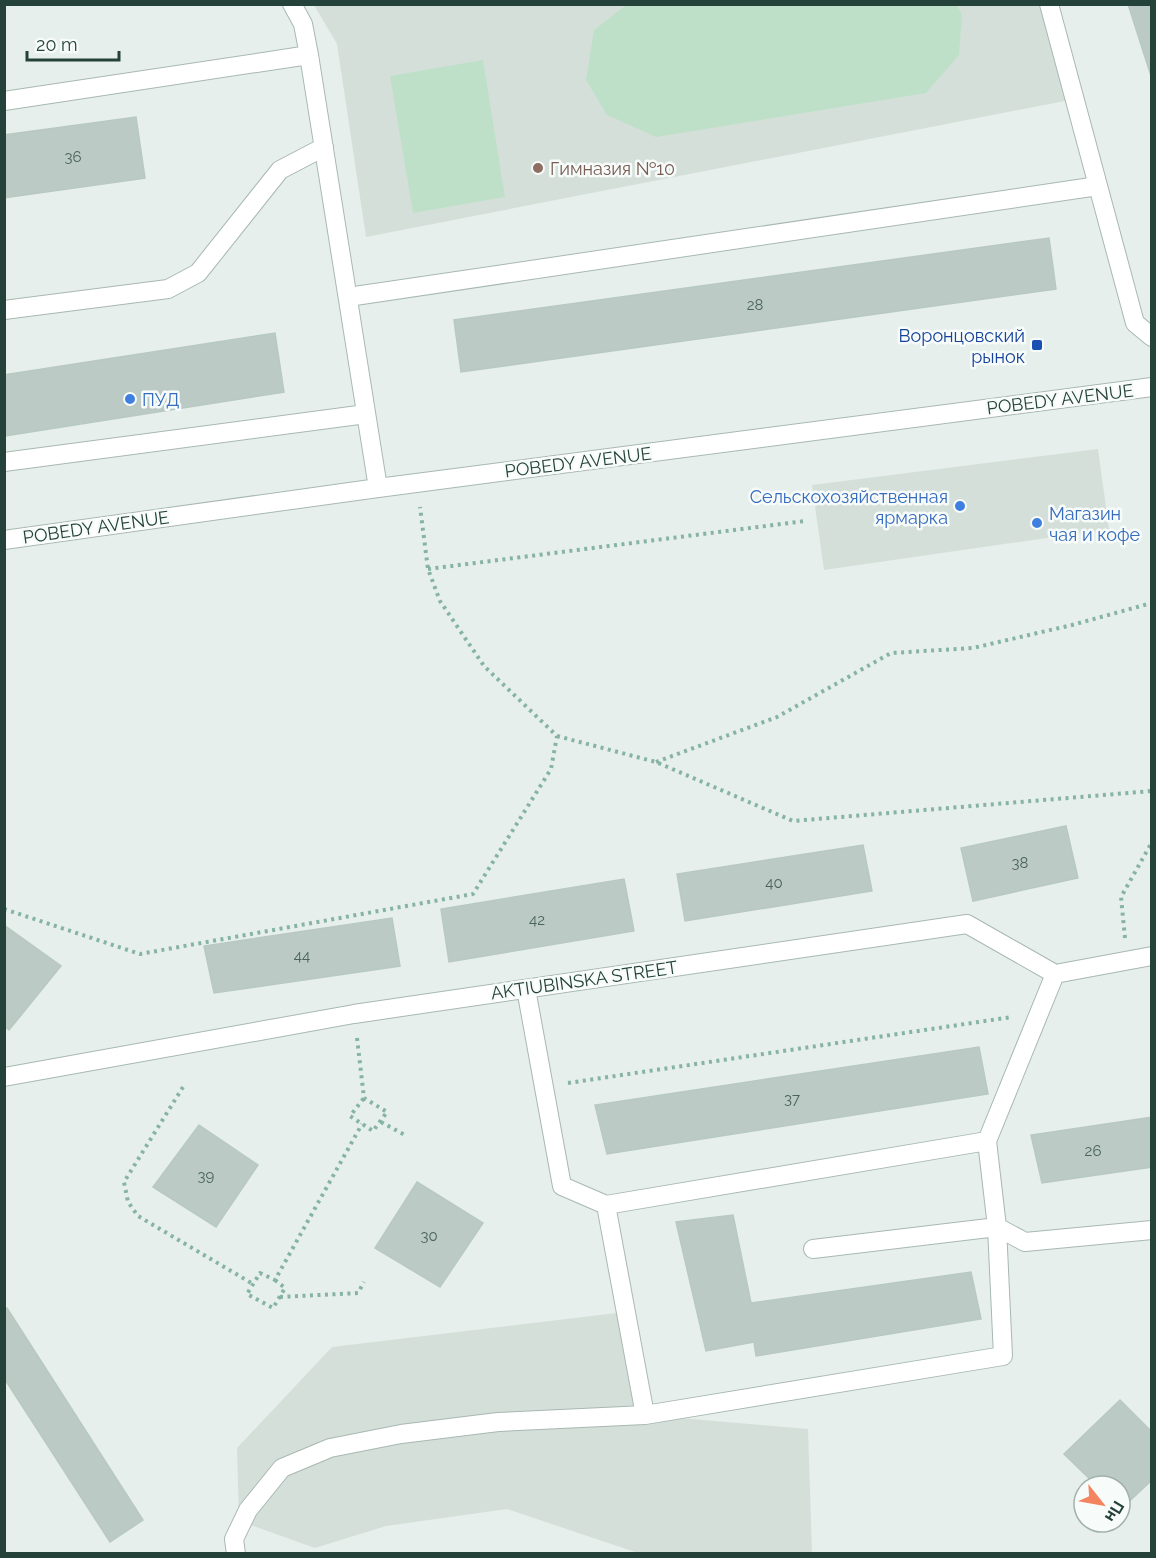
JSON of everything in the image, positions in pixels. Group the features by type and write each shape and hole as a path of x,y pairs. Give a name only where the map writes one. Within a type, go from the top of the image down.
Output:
{"street":[{"path":"292,4 303,24 309,55 378,488"},
{"path":"1048,4 1135,323 1152,337"},
{"path":"4,101 309,55"},
{"path":"4,310 168,288 198,273 280,170 324,147"},
{"path":"348,297 1098,186"},
{"name":"POBEDY AVENUE","path":"4,540 378,488 1152,387"},
{"path":"4,462 366,414"},
{"name":"AKTIUBINSKA STREET","path":"4,1077 354,1014 967,924 1055,974"},
{"path":"236,1554 234,1539 248,1510 282,1468 330,1448 401,1434 498,1422 645,1416 1003,1356 998,1227 987,1141 1055,974 1152,956"},
{"path":"526,988 562,1186 606,1205 987,1141"},
{"path":"606,1205 645,1416"},
{"path":"813,1249 998,1227 1025,1242 1152,1230"}],"path":[{"path":"416,483 428,569 440,601 484,666 557,736 656,762 793,821 1152,791"},
{"path":"428,569 805,521"},
{"path":"656,762 777,717 891,653 973,648 1072,625 1148,604 1152,605"},
{"path":"4,909 140,954 473,894 551,770 557,736"},
{"path":"1127,961 1121,897 1152,842"},
{"path":"544,1086 1040,1013"},
{"path":"354,1014 364,1098 350,1116 373,1131 387,1112 364,1098"},
{"path":"183,1087 124,1182 128,1202 138,1215 253,1284"},
{"path":"381,1122 405,1135"},
{"path":"275,1280 362,1124"},
{"path":"260,1273 275,1280 285,1288 273,1308 247,1294 260,1273"},
{"path":"279,1298 358,1293 364,1282"}],"shaded area":[{"name":"Гимназия №10","path":"314,5 1049,5 1075,99 366,237 337,44"},
{"path":"1098,449 1109,529 824,570 812,485"},
{"path":"625,1312 645,1415 808,1429 812,1553 638,1553 507,1509 386,1526 315,1548 239,1521 237,1448 332,1347"}],"green space":[{"path":"956,4 962,15 959,55 926,93 656,137 607,115 586,80 594,30 626,5"},
{"path":"483,60 505,197 413,213 390,76"}],"building":[{"path":"1128,4 1152,4 1152,79"},
{"path":"136,117 145,178 4,198 4,135"},
{"path":"1049,238 1056,289 461,372 454,320"},
{"path":"275,333 284,392 4,436 4,375"},
{"path":"1066,826 1078,878 973,901 961,848"},
{"path":"863,845 872,891 685,921 677,874"},
{"path":"624,879 634,931 449,962 441,909"},
{"path":"392,918 400,966 214,993 204,946"},
{"path":"4,925 61,966 9,1030 4,1026"},
{"path":"979,1047 988,1094 607,1154 595,1105"},
{"path":"1152,1117 1152,1167 1042,1183 1031,1135"},
{"path":"199,1125 258,1165 216,1227 153,1187"},
{"path":"417,1182 483,1223 440,1287 375,1248"},
{"path":"733,1215 751,1303 971,1272 981,1319 756,1356 754,1342 706,1351 676,1222"},
{"path":"7,1308 143,1520 110,1542 4,1378 4,1310"},
{"path":"1120,1400 1152,1432 1152,1480 1132,1499 1132,1474 1085,1474 1064,1454"}],"place":[{"name":"Гимназия №10","path":"538,168"},
{"name":"Воронцовский рынок","path":"1037,345"},
{"name":"ПУД","path":"130,399"},
{"name":"Сельскохозяйственная ярмарка","path":"960,506"},
{"name":"Магазин чая и кофе","path":"1037,523"}]}
